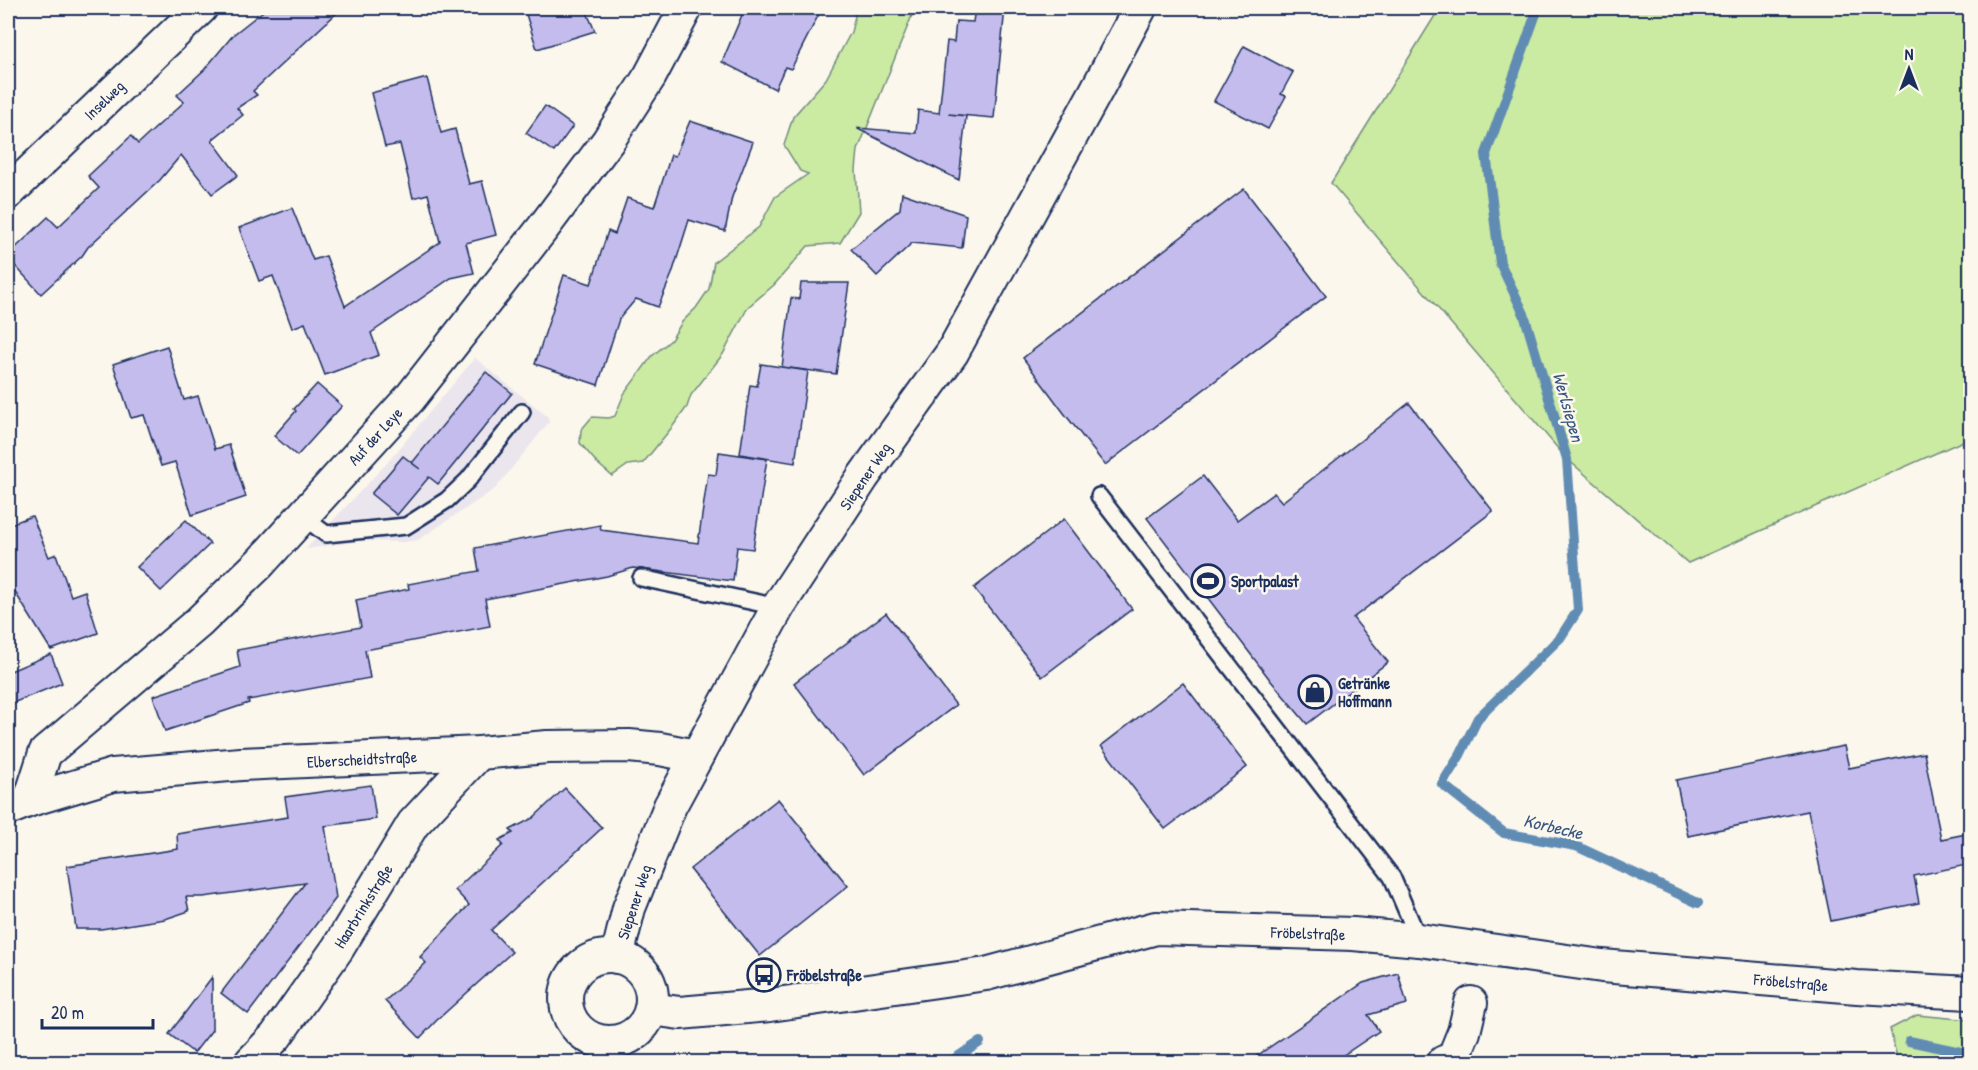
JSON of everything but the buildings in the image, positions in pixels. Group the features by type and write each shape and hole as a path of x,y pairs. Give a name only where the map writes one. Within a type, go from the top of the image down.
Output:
{"street":[{"name":"Inselweg","path":"8,193 201,8"},
{"name":"Auf der Leye","path":"19,804 45,753 200,622 260,563 410,398 608,141 650,76 686,8"},
{"name":"Siepener Weg","path":"617,957 629,908 670,806 778,607 862,477 952,353 1140,8"},
{"name":"Elberscheidtstraße","path":"19,804 113,776 241,764 479,753 547,747 629,746 696,756"},
{"name":"Haarbrinkstraße","path":"251,1062 276,1036 338,948 414,824 479,753"},
{"name":"Fröbelstraße","path":"651,1008 680,1013 770,1005 986,974 1156,927 1353,934 1419,940 1602,966 1857,987 1971,993"},
{"name":"Siepener Weg","path":"598,957 617,957 633,963 645,975 652,991 651,1008 645,1024 633,1036 598,1052 569,1018 565,998 570,980 581,966 598,957"},
{"path":"1444,1062 1453,1059 1464,1032 1471,1003"}],"lane":[{"path":"302,516 326,534 406,526 447,500 468,480 522,412"},
{"path":"1099,496 1392,877 1419,940"},
{"path":"641,578 778,607"}],"shaded area":[{"path":"475,358 548,417 549,422 495,489 418,540 359,541 306,549 388,462"}],"green space":[{"path":"852,8 915,8 858,150 856,170 859,212 840,243 808,246 774,285 748,307 723,354 691,395 687,407 673,426 643,463 628,465 612,476 580,443 581,430 592,417 615,416 624,394 652,356 671,340 682,322 696,308 709,289 714,262 759,227 775,197 808,174 800,171 784,145 793,117 826,79 851,32 855,16"},
{"path":"1442,8 1970,8 1970,438 1688,563 1566,458 1331,183 1436,14"},
{"path":"1917,1015 1970,1020 1970,1062 1898,1062 1890,1029"}],"waterway":[{"name":"Werlsiepen","path":"1538,8 1486,154 1500,263 1524,314 1567,459 1578,610 1560,638 1478,718 1460,755 1442,784 1504,833 1576,846 1698,903"},
{"name":"Korbecke","path":"1909,1041 1970,1054"},
{"name":"Korbecke","path":"950,1062 980,1042"}],"place":[{"name":"Sportpalast","path":"1208,581"},
{"name":"Getränke Hoffmann","path":"1315,692"},
{"name":"Fröbelstraße","path":"764,975"}]}
